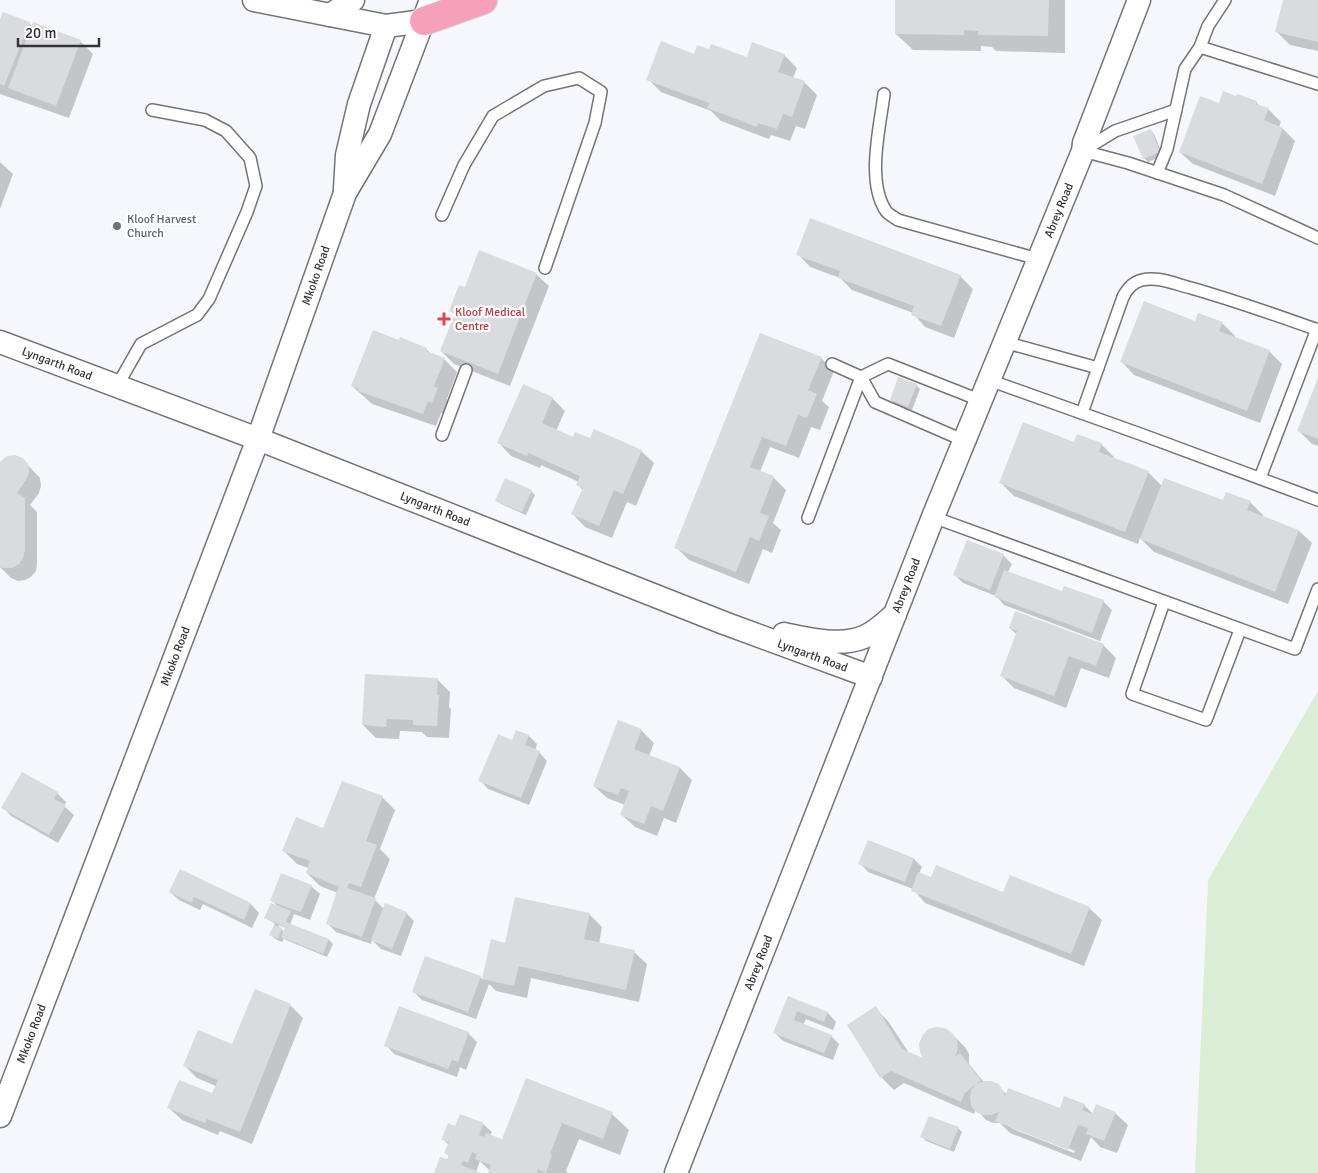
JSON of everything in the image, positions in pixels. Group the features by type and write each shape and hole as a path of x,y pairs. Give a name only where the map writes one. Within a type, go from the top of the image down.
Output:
{"highway":[{"path":"427,10 484,0"}],"street":[{"path":"254,0 386,26 427,10"},
{"path":"330,15 354,0"},
{"name":"Abrey Road","path":"676,1173 933,517 1083,151 1084,142 1139,0"},
{"name":"Mkoko Road","path":"0,1116 258,439 345,193 380,134 427,10"},
{"name":"Mkoko Road","path":"345,193 347,155 358,104 386,26"},
{"name":"Lyngarth Road","path":"0,342 258,439 724,623 871,677"},
{"path":"724,623 807,639 849,640 870,634 896,613"}],"lane":[{"path":"1157,173 1167,149 1185,69 1200,47 1208,26 1225,0"},
{"path":"1200,47 1318,84"},
{"path":"442,215 464,165 493,116 544,86 580,78 601,92 595,123 545,268"},
{"path":"884,94 876,155 876,182 880,198 890,215 898,220 1038,259"},
{"path":"117,386 142,344 197,315 209,299 248,212 256,186 250,158 226,131 205,120 152,110"},
{"path":"1083,151 1115,131 1176,110"},
{"path":"1083,151 1224,195 1318,238"},
{"path":"1082,414 1126,291 1140,280 1154,278 1166,281 1318,330 1260,478"},
{"path":"1004,342 1098,368"},
{"path":"832,364 861,377 875,402 965,442"},
{"path":"808,518 861,377 888,364 985,391 1082,414 1318,500"},
{"path":"442,435 466,370"},
{"path":"933,517 1295,649 1318,589"},
{"path":"1164,602 1132,694 1206,720 1240,630"}],"green space":[{"path":"1318,691 1318,1173 1195,1173 1208,880"}],"building":[{"path":"895,0 1049,0 1048,36 978,35 978,31 964,30 964,35 895,34"},
{"path":"1283,0 1318,0 1318,42 1275,32"},
{"path":"3,12 30,22 4,86 0,84 0,19"},
{"path":"33,22 81,40 56,106 8,88"},
{"path":"661,41 694,54 697,45 709,49 711,44 747,57 752,42 785,54 778,72 805,81 792,117 783,114 777,129 758,123 757,127 707,108 709,103 646,80"},
{"path":"1223,91 1257,101 1256,104 1269,108 1264,120 1283,128 1262,184 1179,152 1200,96 1219,103"},
{"path":"1151,129 1160,152 1143,159 1133,136"},
{"path":"810,218 961,275 941,326 911,315 914,306 838,278 840,271 796,255"},
{"path":"479,250 537,273 498,374 440,351 455,313 449,311 459,285 465,287"},
{"path":"1144,301 1195,321 1198,313 1223,322 1219,331 1270,350 1247,411 1120,362"},
{"path":"373,330 399,340 400,337 427,348 426,351 445,358 434,386 438,388 432,403 428,401 423,414 358,391 359,389 351,386"},
{"path":"760,333 822,357 808,390 817,394 807,418 798,415 786,446 762,437 750,467 774,476 760,513 769,516 759,541 750,537 736,572 674,548"},
{"path":"898,377 917,384 908,407 890,400"},
{"path":"1318,378 1318,439 1297,431"},
{"path":"523,384 553,397 542,423 573,437 575,432 590,438 594,429 642,450 623,494 614,490 599,526 571,514 583,488 576,485 580,476 528,453 527,456 497,443"},
{"path":"1023,422 1074,442 1077,434 1102,443 1099,452 1149,471 1125,532 999,483"},
{"path":"15,455 23,458 28,464 29,472 17,493 25,498 25,550 19,564 12,568 4,568 0,567 0,462 7,456"},
{"path":"505,478 532,490 522,512 495,501"},
{"path":"1164,478 1223,500 1226,492 1251,501 1247,510 1299,530 1275,592 1140,539"},
{"path":"967,540 1004,554 990,590 953,575"},
{"path":"1004,570 1062,591 1064,586 1104,600 1092,633 994,597"},
{"path":"1015,611 1104,644 1096,666 1069,656 1054,696 1000,676 1017,631 1009,628"},
{"path":"365,674 438,678 437,726 413,725 413,720 387,719 386,727 362,725"},
{"path":"618,720 642,729 634,749 680,767 663,811 651,806 644,824 620,815 629,791 621,788 618,795 593,786"},
{"path":"516,730 529,735 525,745 540,751 521,798 478,781 498,734 512,740"},
{"path":"22,772 58,792 54,799 66,805 49,835 1,808"},
{"path":"342,781 383,796 366,841 377,845 361,887 349,883 347,888 376,898 362,937 326,924 339,885 337,886 306,873 310,861 282,851 296,817 323,828"},
{"path":"868,840 914,858 905,882 858,864"},
{"path":"936,865 1003,892 1010,875 1090,907 1071,954 911,891 918,872 931,877"},
{"path":"180,869 251,903 244,920 194,897 192,903 169,892"},
{"path":"281,873 312,885 301,912 270,901"},
{"path":"515,897 590,913 584,939 635,950 626,990 519,966 514,986 482,979 491,939 505,943"},
{"path":"271,903 291,911 286,922 329,939 323,954 281,937 285,927 264,918"},
{"path":"385,903 407,912 392,949 371,940"},
{"path":"274,925 282,928 278,939 269,935"},
{"path":"425,956 481,976 468,1012 412,992"},
{"path":"255,989 291,1004 240,1132 207,1119 205,1123 167,1108 179,1080 212,1093 218,1080 183,1066 198,1030 232,1044"},
{"path":"788,996 828,1012 824,1022 797,1011 794,1020 832,1035 824,1053 773,1033"},
{"path":"399,1006 469,1032 458,1062 452,1060 448,1069 384,1046"},
{"path":"876,1006 902,1049 923,1058 919,1044 922,1036 928,1029 936,1027 945,1028 957,1040 958,1048 955,1057 960,1053 981,1080 965,1093 961,1102 891,1071 880,1078 847,1025"},
{"path":"526,1078 613,1112 603,1139 562,1123 550,1154 552,1155 546,1173 538,1169 537,1173 488,1173 491,1165 475,1159 477,1154 472,1152 468,1163 463,1161 461,1165 481,1173 434,1173 440,1157 447,1159 449,1155 444,1153 449,1142 441,1140 448,1123 455,1126 460,1114 484,1123 479,1135 484,1137 486,1133 502,1139"},
{"path":"984,1081 999,1084 1005,1097 1008,1088 1060,1108 1064,1096 1085,1104 1082,1110 1092,1114 1096,1104 1116,1112 1104,1141 1086,1134 1088,1128 1078,1125 1068,1150 995,1121 999,1112 983,1115 976,1112 971,1106 971,1090 976,1084"},
{"path":"929,1116 959,1127 950,1149 920,1137"}],"place":[{"name":"Kloof Harvest Church","path":"117,226"},
{"name":"Kloof Medical Centre","path":"444,319"}]}
